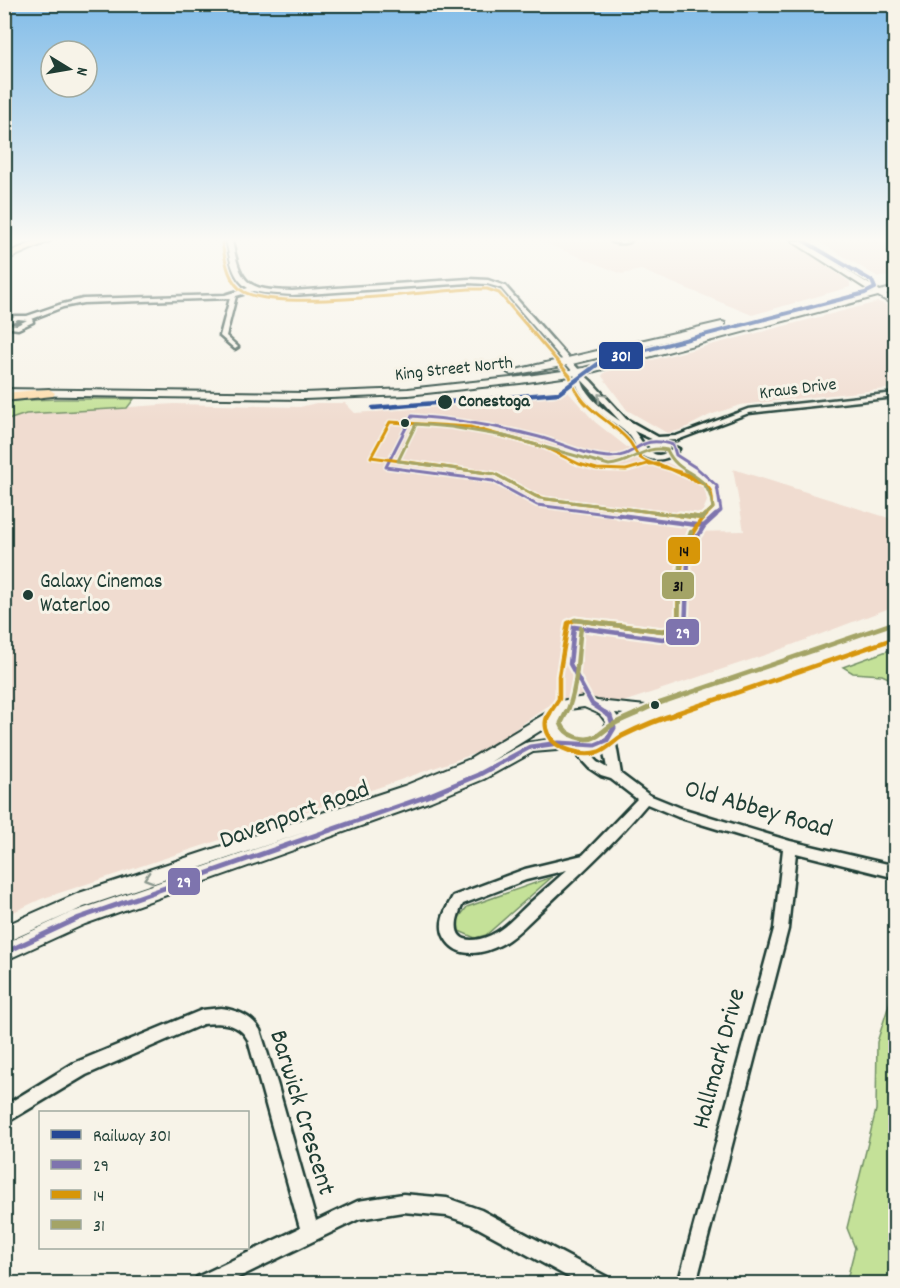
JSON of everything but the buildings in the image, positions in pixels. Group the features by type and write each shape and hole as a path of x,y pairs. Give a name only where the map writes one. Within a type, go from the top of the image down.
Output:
{"highway":[{"path":"4,397 49,393"}],"main road":[{"name":"King Street North","path":"4,392 304,396 440,389 576,373 819,301"},
{"name":"King Street North","path":"4,384 315,388 440,381 568,362 806,303"},
{"path":"304,396 315,388"},
{"path":"656,711 647,720 611,735 595,746 572,744 557,733 554,727 555,715 559,709 571,703 585,702 599,706 656,711 896,630"},
{"path":"599,706 613,722 611,735"},
{"name":"Davenport Road","path":"4,935 79,901 410,790 475,763 555,715"},
{"name":"Davenport Road","path":"4,953 79,918 425,797 478,775 530,747 572,744"}],"street":[{"path":"4,324 13,328 23,326 31,321 28,318 83,301"},
{"path":"232,301 223,336 235,347"},
{"path":"516,301 576,373 587,381 625,422 671,443 675,449 669,456 657,457 644,452 633,434 598,409 579,386 576,373"},
{"name":"Kraus Drive","path":"675,449 728,417 761,409 896,394"},
{"name":"Kraus Drive","path":"640,445 645,440 678,438 707,428"},
{"path":"611,735 609,746 615,776"},
{"name":"Old Abbey Road","path":"572,744 593,765 615,776 645,798 678,812 790,846 896,872"},
{"path":"589,859 525,875 458,900 447,921 449,935 459,944 476,948 496,940 589,859 645,798"},
{"name":"Hallmark Drive","path":"687,1284 781,929 790,846"},
{"name":"Barwick Crescent","path":"4,1116 81,1069 202,1017 218,1014 230,1017 243,1022 252,1030 270,1084 310,1232"},
{"path":"204,1284 358,1210 403,1203 447,1207 475,1216 600,1284"}],"shaded area":[{"path":"718,301 801,301 752,315"},
{"path":"878,302 895,307 895,388 740,405 710,415 681,430 667,433 627,410 602,376 605,372"},
{"path":"568,392 595,422 628,448 646,460 664,461 693,476 704,486 707,501 702,513 690,515 687,532 744,531 733,469 895,520 895,606 768,654 611,706 586,695 548,706 515,729 510,741 383,786 41,899 5,916 5,421 26,414 174,404 300,407 316,403 345,403 355,413 479,404 498,408"}],"green space":[{"path":"134,399 127,408 26,414 5,421 5,401"},
{"path":"895,648 895,681 882,675 853,673 843,667"},
{"path":"552,877 486,935 475,938 459,931 458,919 467,907"},
{"path":"895,986 895,1283 846,1283 855,1248 847,1228 876,1110 877,1042"}],"tram line":[{"path":"374,406 523,394"}],"rail line":[{"name":"301","path":"373,408 559,393 604,360 833,301"}],"transit line":[{"name":"14","path":"506,301 570,376 578,397 592,412 627,439 640,458 698,480 710,490 712,496 713,508 700,521 684,548 679,577 678,626 663,631 575,620 568,623 559,676 559,699 546,718 547,732 560,747 575,752 598,752 621,737 660,719 896,638"},
{"name":"29","path":"412,416 467,421 504,428 606,457 625,455 651,440 661,441 673,445 676,455 698,469 717,486 721,511 704,526 537,505 493,481 386,467 412,416"},
{"name":"14","path":"390,422 470,427 544,447 579,464 597,469 626,470 647,464 659,464 705,485 710,490 713,508 702,518 546,499 535,496 495,474 371,457 390,422"},
{"name":"31","path":"416,424 469,429 504,436 609,465 625,462 652,448 667,450 670,457 680,467 699,479 709,489 713,508 702,518 539,498 495,474 398,461 416,424"},
{"name":"29","path":"574,627 663,639 679,635 685,630 688,560 692,545 704,526"},
{"name":"31","path":"575,620 663,631 678,626 680,566 691,532"},
{"name":"31","path":"581,628 574,679 574,698 561,723 563,729 573,736 587,739 596,737 610,726 654,705 894,623"},
{"name":"29","path":"4,953 79,918 425,797 478,775 530,747 559,743 595,745 607,740 614,728 610,716 592,704 570,664 574,627"}],"place":[{"name":"Conestoga","path":"445,402"},
{"name":"Galaxy Cinemas Waterloo","path":"28,595"}]}
